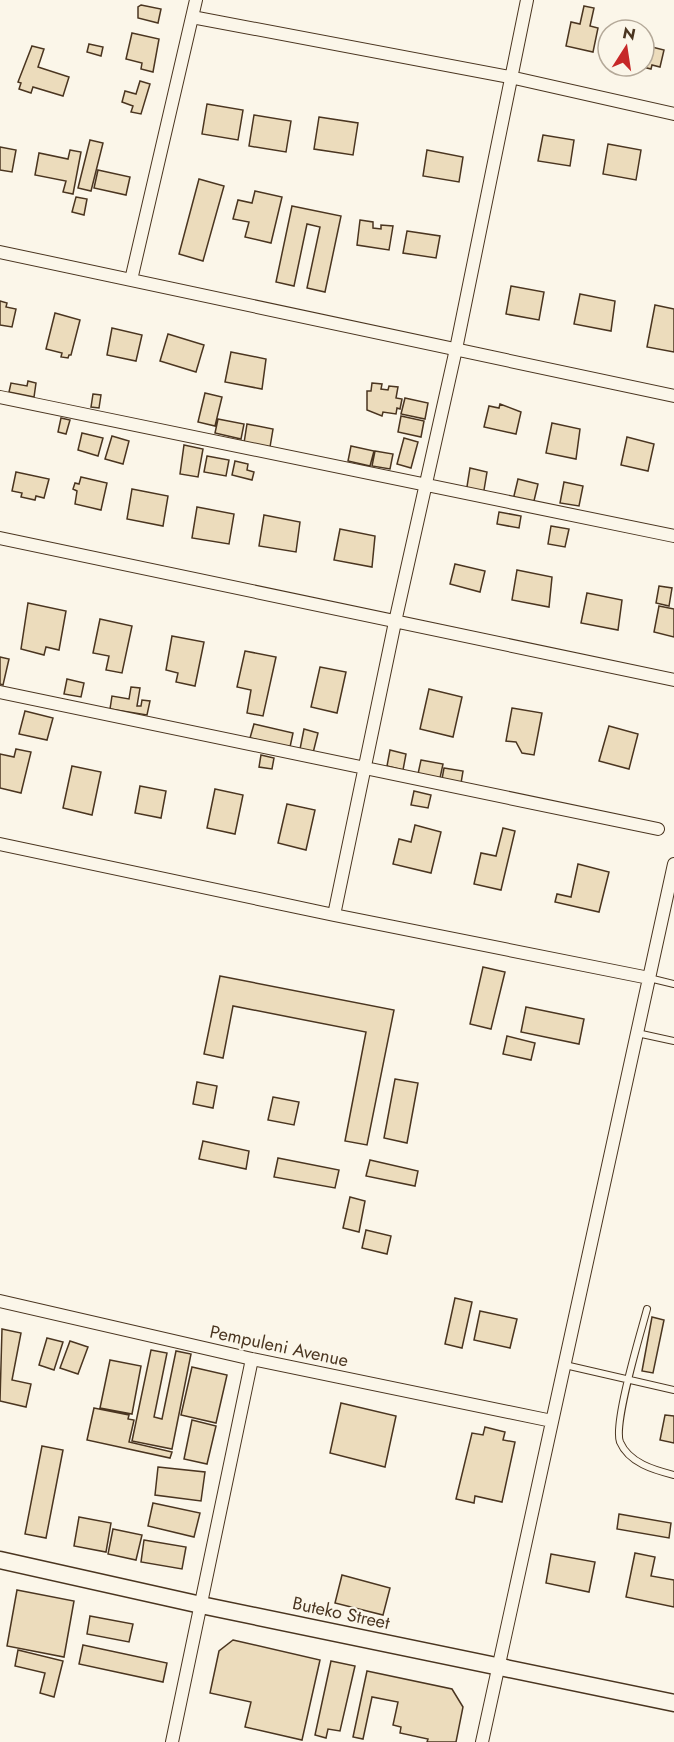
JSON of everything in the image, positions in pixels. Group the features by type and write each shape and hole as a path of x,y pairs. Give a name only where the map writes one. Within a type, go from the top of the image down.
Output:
{"street":[{"path":"131,280 196,0"},
{"path":"334,915 395,622 456,349 527,0"},
{"path":"192,17 510,77 674,114"},
{"path":"0,252 674,396"},
{"path":"0,397 674,536"},
{"path":"0,538 674,680"},
{"path":"0,692 658,829"},
{"path":"0,844 334,915 649,978"},
{"path":"482,1742 674,864"},
{"name":"Pempuleni Avenue","path":"0,1301 252,1359 552,1420"},
{"path":"172,1742 252,1359"},
{"name":"Buteko Street","path":"0,1560 201,1605 674,1703"}],"lane":[{"path":"649,978 674,984"},
{"path":"637,1034 674,1041"},
{"path":"647,1309 622,1413 620,1441 633,1459 674,1475"},
{"path":"564,1365 674,1390"}],"building":[{"path":"141,5 161,9 158,23 138,18 138,7"},
{"path":"584,6 594,8 590,26 596,28 593,52 566,46 571,22 580,24"},
{"path":"132,33 159,39 153,72 141,69 142,63 126,59"},
{"path":"89,44 103,47 101,56 87,52"},
{"path":"32,46 44,49 38,67 69,77 63,96 33,87 31,93 19,89 21,83 18,82"},
{"path":"656,48 664,50 660,67 656,66"},
{"path":"140,81 150,84 141,114 131,112 133,106 122,102 125,91 136,94"},
{"path":"207,104 243,110 238,140 202,134"},
{"path":"254,115 291,121 286,152 249,146"},
{"path":"319,117 358,123 353,155 314,149"},
{"path":"543,135 574,140 570,166 538,161"},
{"path":"90,140 103,143 91,191 78,188"},
{"path":"608,144 641,150 636,180 603,174"},
{"path":"0,147 16,150 12,172 0,170"},
{"path":"70,150 81,152 73,194 63,192 66,181 35,175 39,153 68,159"},
{"path":"427,150 463,157 459,182 423,176"},
{"path":"98,170 130,177 126,195 94,188"},
{"path":"199,179 224,186 203,261 179,254"},
{"path":"255,191 282,197 271,243 245,237 249,222 233,219 238,200 252,203"},
{"path":"76,197 87,199 84,215 72,212"},
{"path":"292,206 341,216 325,292 307,288 320,227 307,224 294,286 276,282"},
{"path":"360,220 373,222 373,228 381,229 381,225 393,226 389,250 357,245"},
{"path":"407,231 440,236 436,258 403,253"},
{"path":"511,286 544,292 539,320 506,314"},
{"path":"580,294 615,301 611,331 574,324"},
{"path":"0,301 7,303 6,307 16,309 12,327 0,325"},
{"path":"655,305 674,309 674,352 647,347"},
{"path":"55,313 80,320 71,355 68,358 61,357 62,353 46,349"},
{"path":"112,328 142,335 136,361 107,355"},
{"path":"168,334 204,345 196,372 160,361"},
{"path":"231,352 266,359 262,389 225,382"},
{"path":"28,381 36,383 34,397 9,392 11,383 27,386"},
{"path":"372,383 382,384 381,389 388,390 389,386 398,387 396,398 402,399 400,409 397,408 396,414 383,412 382,416 367,410 367,391 371,391"},
{"path":"205,393 222,397 215,426 198,422"},
{"path":"93,394 101,395 99,408 91,407"},
{"path":"405,398 428,403 425,419 401,414"},
{"path":"500,404 521,412 516,434 484,427 489,406 499,408"},
{"path":"401,416 424,421 421,437 398,432"},
{"path":"61,418 70,420 66,434 58,432"},
{"path":"218,419 244,424 241,439 215,433"},
{"path":"552,423 580,429 576,459 546,453"},
{"path":"247,424 273,429 270,447 244,443"},
{"path":"82,433 103,438 98,456 78,450"},
{"path":"112,436 129,441 123,464 105,459"},
{"path":"627,437 654,444 648,471 621,465"},
{"path":"404,438 418,442 411,468 397,464"},
{"path":"184,445 203,449 198,477 180,474"},
{"path":"351,446 374,451 370,466 348,461"},
{"path":"375,451 393,454 390,469 372,466"},
{"path":"207,456 229,460 226,476 204,472"},
{"path":"235,461 248,464 247,470 254,472 252,480 232,475"},
{"path":"470,468 487,472 483,496 466,493"},
{"path":"16,472 49,479 44,498 36,496 35,500 21,497 22,493 12,491"},
{"path":"81,477 107,483 101,510 75,504 77,491 73,489 75,483 79,484"},
{"path":"518,479 538,484 533,505 513,500"},
{"path":"564,482 583,486 579,506 560,503"},
{"path":"132,489 168,496 163,526 127,519"},
{"path":"197,507 234,514 229,544 192,538"},
{"path":"499,512 521,516 519,528 497,524"},
{"path":"264,515 300,522 296,552 259,546"},
{"path":"551,526 569,529 565,547 548,544"},
{"path":"340,529 375,536 372,567 334,560"},
{"path":"455,564 485,571 480,592 450,584"},
{"path":"517,570 552,577 549,607 512,600"},
{"path":"659,586 672,588 669,606 656,603"},
{"path":"587,593 622,600 618,630 581,623"},
{"path":"28,603 66,611 59,650 46,647 44,655 21,649"},
{"path":"659,606 674,609 674,637 654,632"},
{"path":"100,619 132,626 122,673 106,670 109,656 93,653"},
{"path":"172,636 204,642 195,686 176,682 178,673 166,670"},
{"path":"245,651 276,657 263,716 247,713 251,690 237,687"},
{"path":"0,657 9,659 3,685 0,684"},
{"path":"320,667 346,672 337,713 311,707"},
{"path":"67,679 84,683 81,697 64,694"},
{"path":"131,687 140,688 137,706 141,706 142,700 150,701 147,715 110,709 112,696 129,699"},
{"path":"429,689 462,697 453,737 420,729"},
{"path":"512,708 542,713 534,755 522,753 516,742 506,741"},
{"path":"25,711 53,718 47,740 19,734"},
{"path":"254,724 293,733 290,747 250,738"},
{"path":"609,726 638,734 629,769 599,761"},
{"path":"304,729 318,733 313,753 300,749"},
{"path":"16,749 31,752 21,793 0,788 0,754 14,757"},
{"path":"390,750 406,754 403,770 387,766"},
{"path":"261,755 274,758 272,769 259,767"},
{"path":"421,760 443,764 440,778 418,774"},
{"path":"72,766 101,772 92,815 63,808"},
{"path":"444,768 463,771 461,783 442,779"},
{"path":"140,786 166,791 161,818 135,813"},
{"path":"215,789 243,795 235,834 207,828"},
{"path":"414,791 431,795 428,808 411,805"},
{"path":"287,804 315,810 306,850 278,843"},
{"path":"415,825 441,832 431,873 393,864 399,839 411,842"},
{"path":"503,828 515,831 501,890 474,884 481,853 496,856"},
{"path":"578,864 609,872 599,912 555,902 557,894 571,897"},
{"path":"483,967 505,972 491,1029 470,1024"},
{"path":"220,976 394,1010 367,1145 345,1141 366,1032 233,1006 223,1058 204,1054"},
{"path":"526,1007 584,1019 579,1044 521,1032"},
{"path":"507,1036 535,1043 531,1060 503,1054"},
{"path":"395,1079 418,1083 407,1143 384,1138"},
{"path":"197,1082 217,1086 213,1108 193,1104"},
{"path":"273,1097 299,1102 294,1125 268,1120"},
{"path":"203,1141 249,1151 246,1169 199,1159"},
{"path":"278,1158 339,1170 335,1188 274,1177"},
{"path":"370,1160 418,1171 415,1186 366,1176"},
{"path":"350,1197 365,1201 359,1232 343,1228"},
{"path":"366,1230 391,1236 387,1254 362,1248"},
{"path":"455,1298 472,1302 462,1348 445,1344"},
{"path":"480,1311 517,1319 510,1348 474,1340"},
{"path":"652,1317 664,1320 653,1373 642,1371"},
{"path":"2,1329 21,1333 12,1380 31,1384 26,1407 0,1401"},
{"path":"47,1338 63,1342 54,1370 39,1365"},
{"path":"70,1341 88,1347 78,1374 60,1368"},
{"path":"151,1350 167,1353 154,1417 162,1419 176,1351 191,1354 172,1449 132,1441"},
{"path":"110,1360 141,1366 132,1414 100,1408"},
{"path":"192,1367 227,1375 216,1423 181,1415"},
{"path":"341,1403 396,1416 385,1467 330,1453"},
{"path":"94,1408 129,1415 128,1419 134,1420 129,1442 172,1452 170,1458 87,1440"},
{"path":"665,1415 674,1416 674,1443 660,1440"},
{"path":"192,1420 216,1426 207,1464 184,1459"},
{"path":"485,1427 505,1432 503,1440 515,1442 502,1502 475,1496 474,1503 456,1499 472,1433 483,1435"},
{"path":"42,1446 63,1450 46,1538 25,1534"},
{"path":"158,1467 205,1472 201,1501 155,1495"},
{"path":"153,1503 200,1513 194,1537 148,1526"},
{"path":"619,1514 671,1523 669,1538 617,1529"},
{"path":"79,1517 111,1523 106,1552 74,1546"},
{"path":"113,1529 142,1535 136,1560 108,1554"},
{"path":"144,1540 186,1547 182,1569 141,1562"},
{"path":"635,1553 655,1557 651,1576 674,1580 674,1607 626,1597"},
{"path":"551,1554 595,1562 589,1592 546,1583"},
{"path":"342,1575 390,1588 383,1615 335,1603"},
{"path":"17,1590 74,1601 64,1657 7,1646"},
{"path":"90,1616 133,1624 129,1642 87,1634"},
{"path":"233,1640 320,1660 302,1740 245,1727 251,1702 210,1693 219,1651"},
{"path":"83,1645 167,1663 163,1682 79,1664"},
{"path":"18,1650 63,1661 54,1697 40,1693 45,1673 15,1666"},
{"path":"331,1661 355,1666 340,1731 328,1729 326,1738 315,1735"},
{"path":"367,1671 452,1689 463,1707 456,1742 427,1742 428,1739 400,1733 401,1727 393,1725 398,1702 372,1697 363,1739 353,1737"}]}
